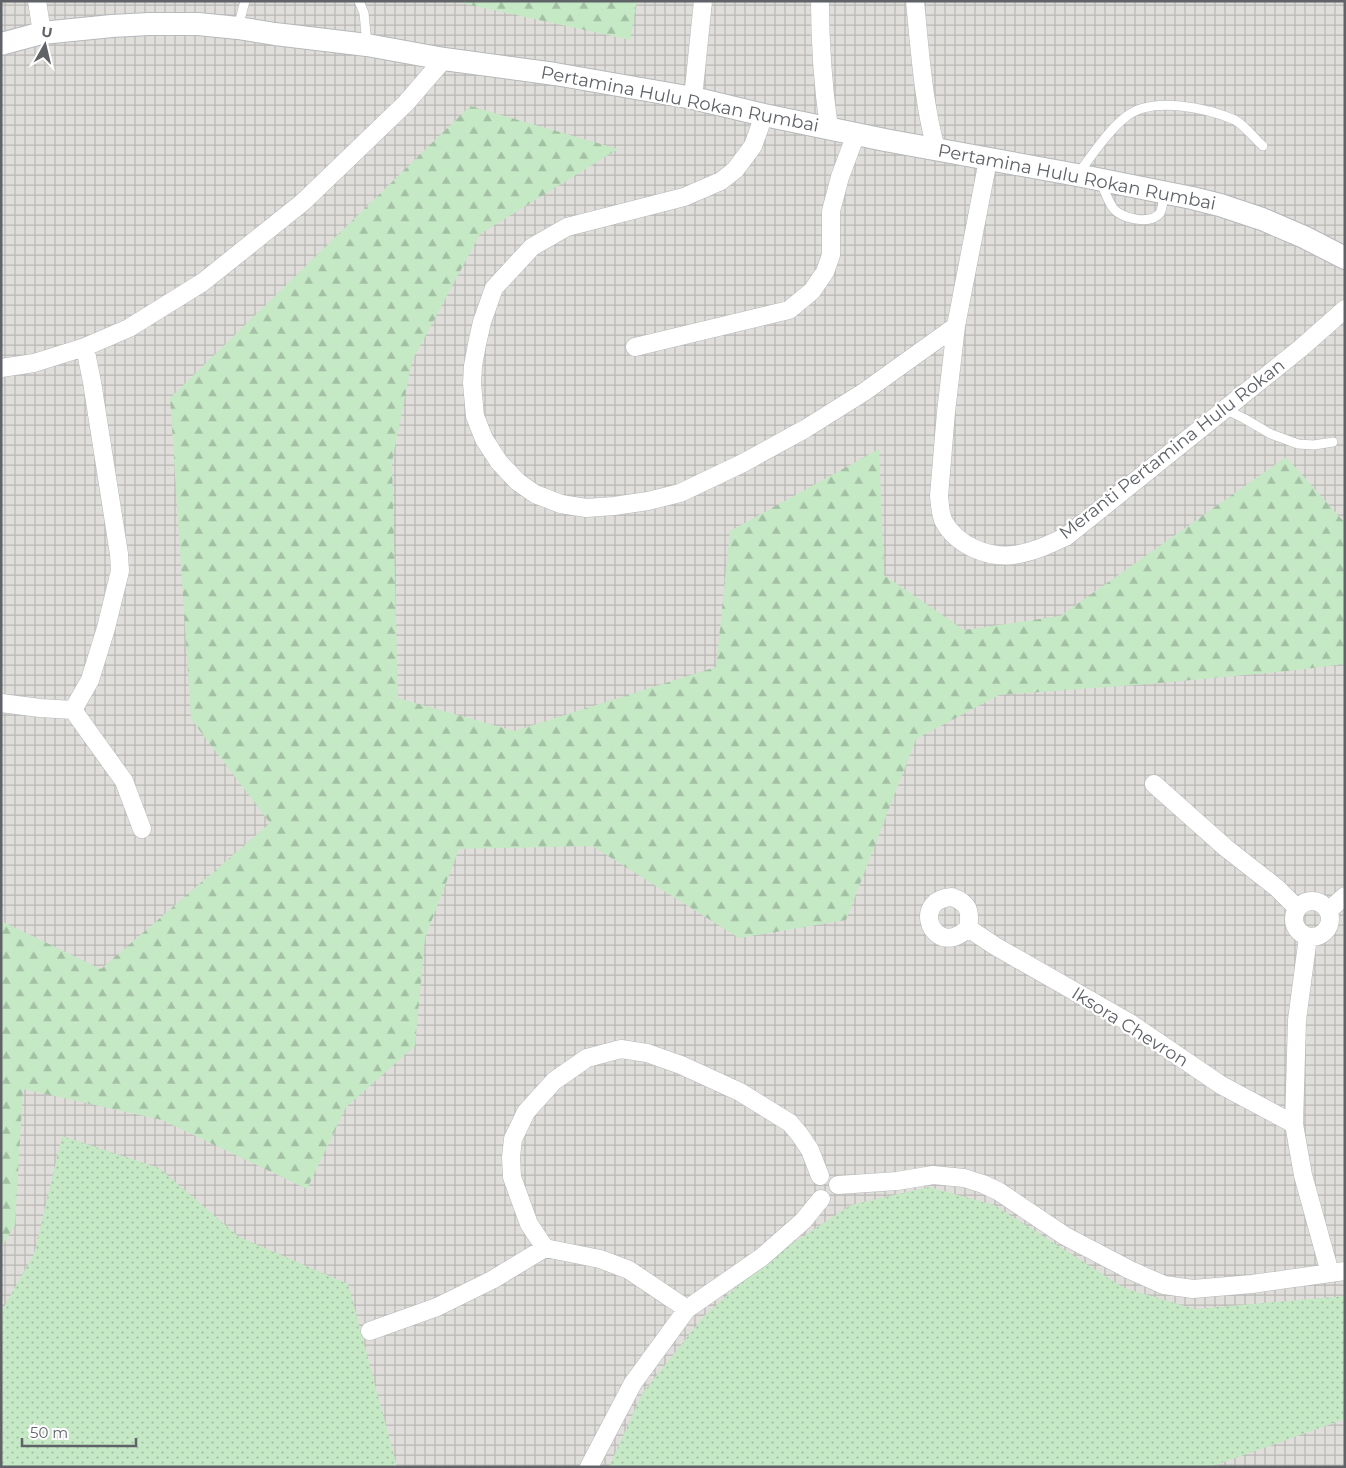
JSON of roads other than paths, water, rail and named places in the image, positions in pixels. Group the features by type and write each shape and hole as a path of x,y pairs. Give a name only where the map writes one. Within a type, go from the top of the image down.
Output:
{"street":[{"path":"37,1 42,33"},
{"path":"692,98 703,1"},
{"path":"820,1 824,100 829,128"},
{"path":"915,1 927,112 936,149"},
{"name":"Pertamina Hulu Rokan Rumbai","path":"1,44 42,33 112,26 198,24 367,45 444,59 555,74 692,98 856,134 1077,175 1220,205 1262,219 1304,237 1345,258"},
{"path":"1,368 34,363 85,347 129,328 203,282 303,202 406,103 444,59"},
{"path":"764,115 752,146 735,170 721,181 684,197 567,227 532,247 494,288 482,322 473,366 472,383 476,416 484,439 499,462 518,482 535,494 561,504 586,508 614,506 648,501 680,493 743,463 805,429 864,392 956,326"},
{"path":"635,347 789,310 812,291 825,272 831,255 831,211 840,177 856,134"},
{"name":"Meranti Pertamina Hulu Rokan","path":"988,160 956,326 939,496 940,508 945,523 954,534 973,548 1000,556 1014,555 1042,548 1067,536 1301,348 1345,310"},
{"path":"74,710 90,680 106,628 120,571 119,554 85,347"},
{"path":"1,703 74,710"},
{"path":"74,710 124,781 142,829"},
{"path":"1154,784 1226,848 1277,888 1297,908"},
{"path":"1329,910 1345,896"},
{"path":"1310,900 1324,904 1329,910 1331,918 1329,926 1324,933 1317,937 1308,937 1300,933 1295,925 1294,916 1297,908 1310,900"},
{"name":"Iksora Chevron","path":"968,928 995,946 1130,1023 1221,1085 1294,1124"},
{"path":"838,1185 932,1175 964,1178 984,1184 1065,1236 1164,1286 1193,1289 1252,1284 1337,1272 1303,1175 1294,1124 1297,1020 1308,937"},
{"path":"545,1248 529,1224 512,1177 510,1157 513,1139 526,1112 554,1081 587,1058 621,1049 647,1053 681,1065 740,1092 790,1123 810,1150 820,1176"},
{"path":"820,1176 832,1176 836,1181 838,1185 836,1194 833,1197 825,1200 821,1199 814,1192 814,1183 820,1176"},
{"path":"588,1466 598,1451 633,1383 687,1310 762,1257 803,1221 821,1199"},
{"path":"370,1331 437,1307 492,1280 545,1248 600,1259 629,1270 687,1310"}],"lane":[{"path":"238,28 245,1"},
{"path":"359,1 364,13 367,45"},
{"path":"1077,175 1106,138 1128,116 1146,107 1168,105 1209,111 1236,121 1263,146"},
{"path":"1100,181 1113,208 1119,214 1126,217 1142,220 1157,216 1162,212 1164,193"},
{"path":"1225,409 1270,434 1298,444 1314,445 1332,442"}]}
